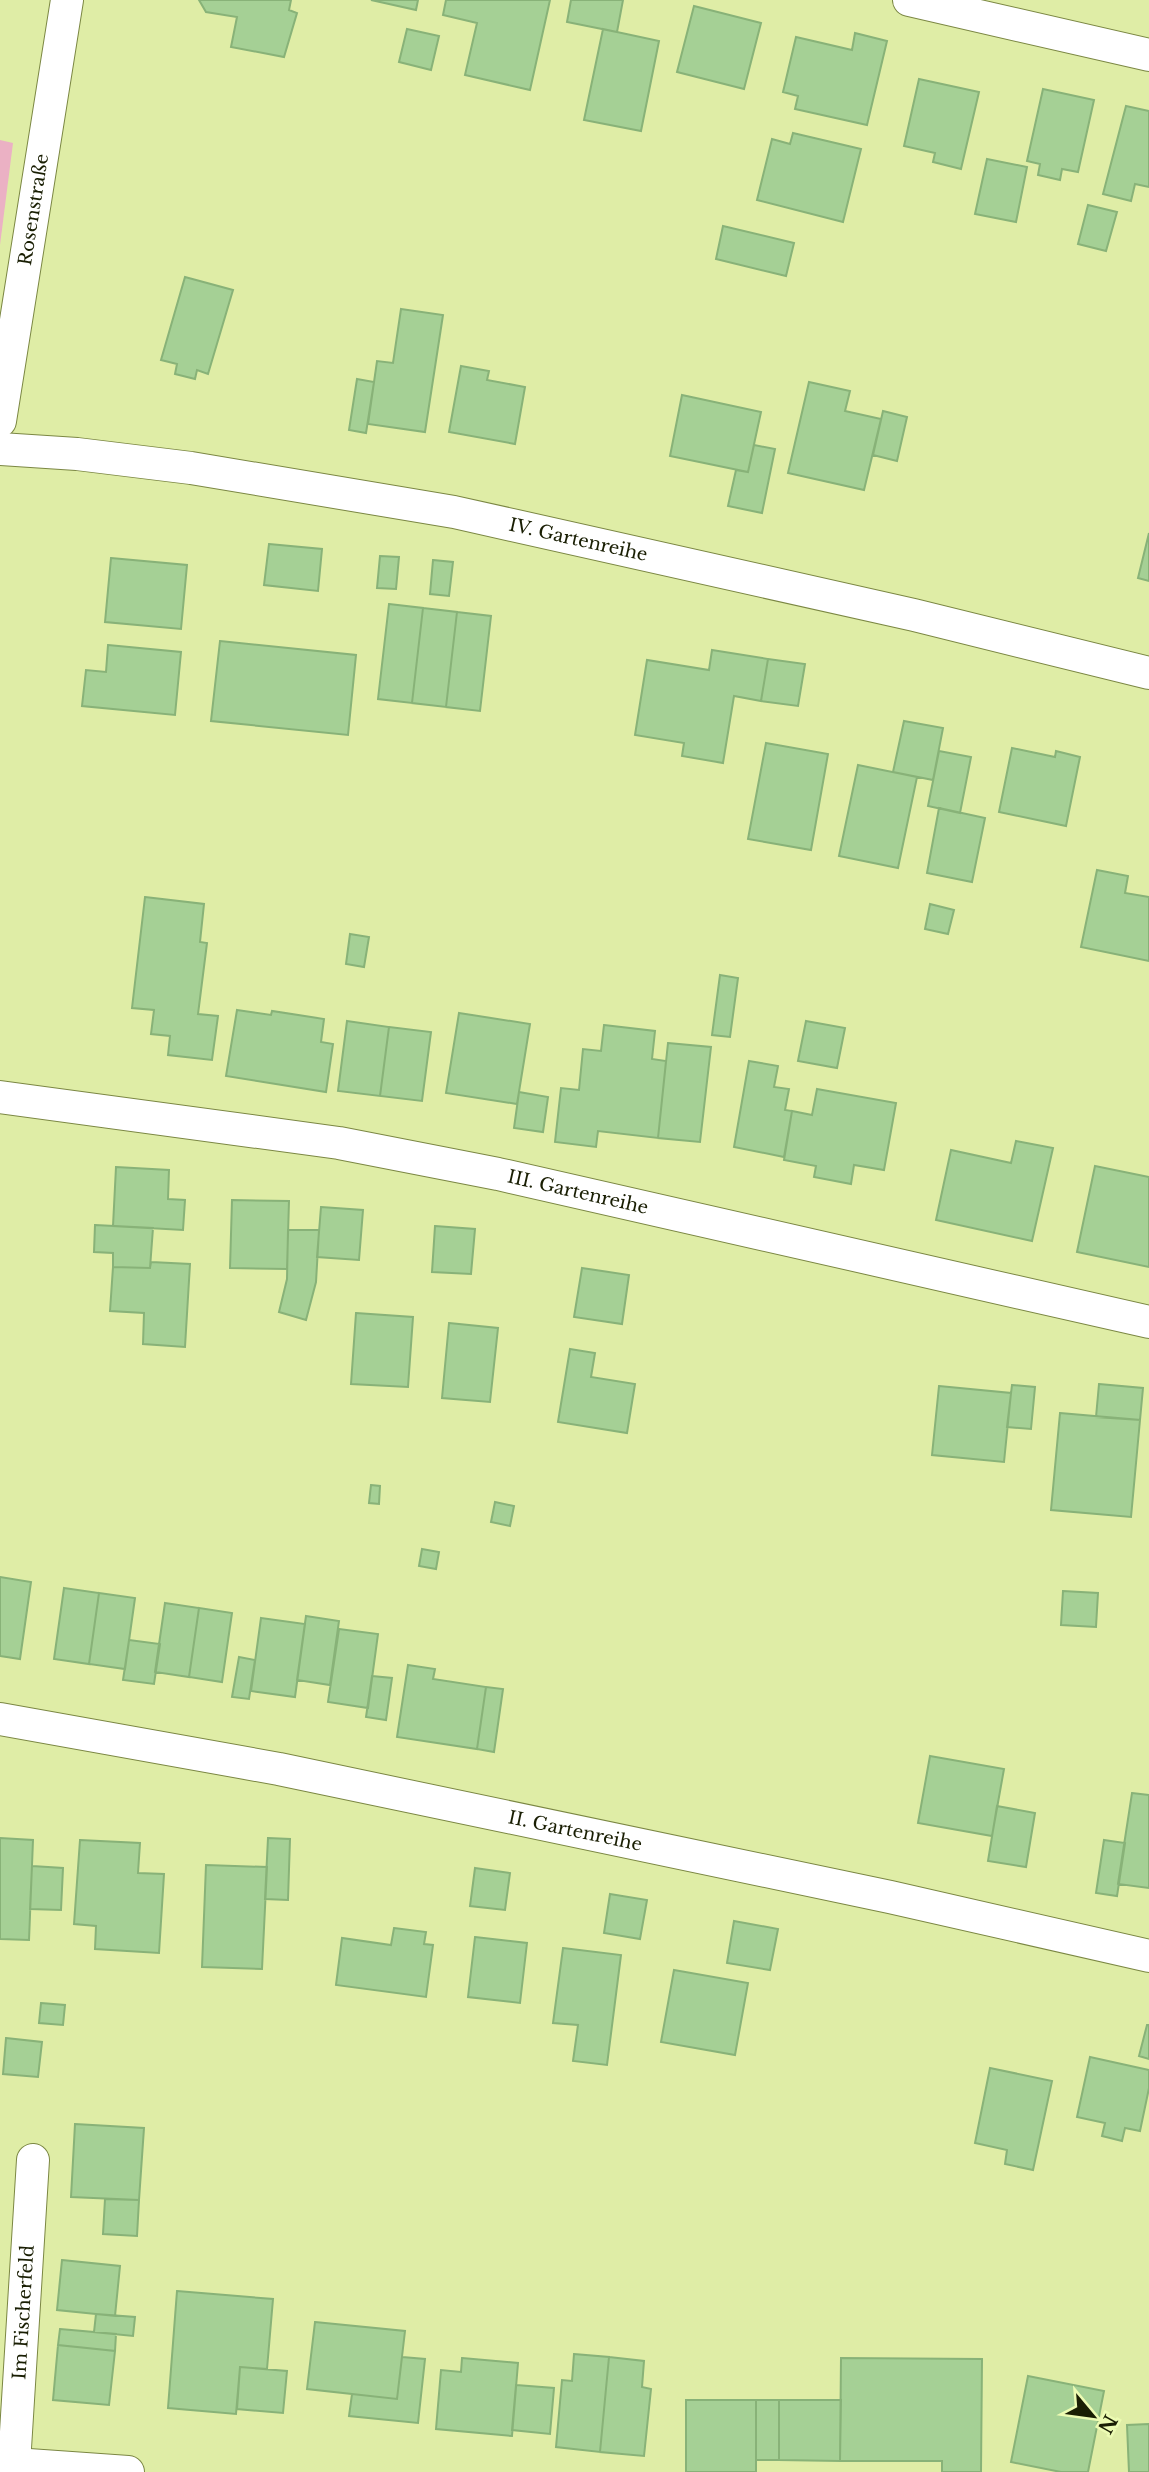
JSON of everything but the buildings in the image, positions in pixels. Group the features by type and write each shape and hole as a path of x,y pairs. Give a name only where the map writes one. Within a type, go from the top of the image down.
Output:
{"street":[{"name":"Rosenstraße","path":"0,421 67,0"},
{"path":"909,0 1149,55"},
{"name":"IV. Gartenreihe","path":"0,449 77,454 191,468 454,512 901,612 1149,673"},
{"name":"III. Gartenreihe","path":"0,1097 379,1150 498,1174 1149,1322"},
{"name":"II. Gartenreihe","path":"0,1718 279,1769 890,1897 1149,1956"},
{"name":"Im Fischerfeld","path":"33,2160 7,2463 128,2472"}],"shaded area":[{"path":"0,140 13,143 0,245"}]}
